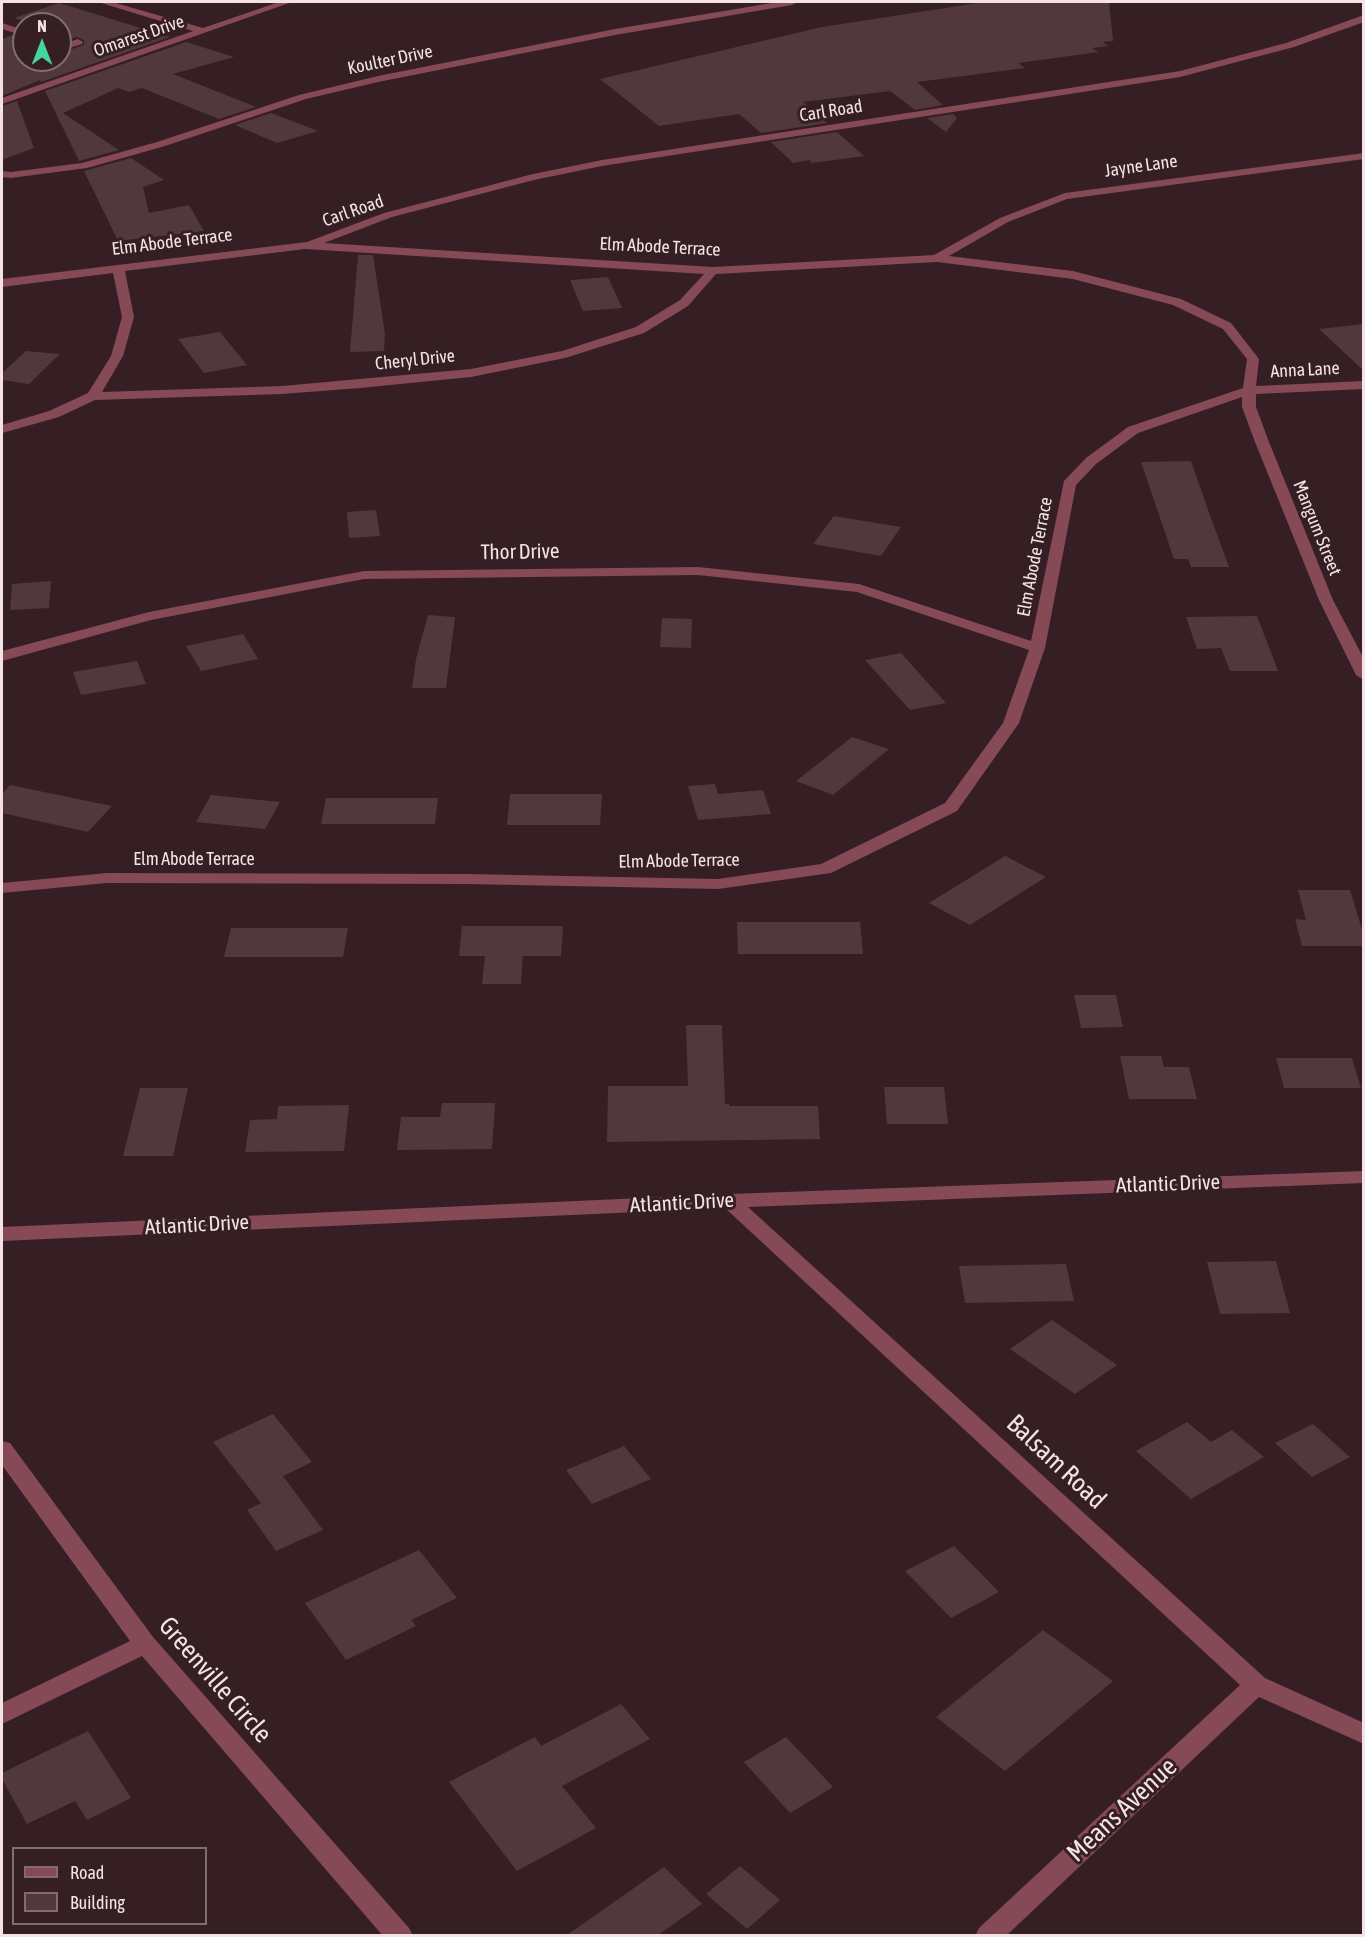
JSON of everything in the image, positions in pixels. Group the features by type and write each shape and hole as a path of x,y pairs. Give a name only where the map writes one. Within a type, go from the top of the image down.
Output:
{"street":[{"path":"104,2 203,31"},
{"name":"Omarest Drive","path":"2,101 287,2"},
{"name":"Koulter Drive","path":"2,174 83,166 161,144 303,97 378,79 615,32 792,2"},
{"name":"Carl Road","path":"304,245 388,215 532,177 602,163 1180,74 1290,45 1364,18"},
{"path":"72,44 78,42"},
{"name":"Jayne Lane","path":"937,258 1004,220 1065,196 1364,156"},
{"name":"Elm Abode Terrace","path":"2,283 304,245 713,271 937,258 1073,275 1176,302 1227,326 1253,359 1249,390 1134,430 1092,461 1069,484 1037,648 1011,723 951,807 825,869 718,884 467,879 107,878 2,888"},
{"path":"2,429 54,414 93,396 117,356 128,317 118,268"},
{"name":"Cheryl Drive","path":"93,396 282,390 471,373 553,356 640,330 684,303 713,271"},
{"name":"Anna Lane","path":"1249,390 1364,385"},
{"name":"Mangum Street","path":"1249,390 1250,407 1266,452 1326,600 1364,675"},
{"name":"Thor Drive","path":"2,656 149,616 363,575 698,571 859,588 1037,648"},
{"name":"Atlantic Drive","path":"2,1234 730,1201 1364,1177"},
{"name":"Balsam Road","path":"730,1201 1256,1685 1364,1734"},
{"name":"Greenville Circle","path":"2,1449 145,1644 400,1935"},
{"path":"2,1714 145,1644"},
{"name":"Means Avenue","path":"988,1935 1256,1685"}],"building":[{"path":"984,2 1109,2 1113,41 1103,42 1108,46 1092,48 1099,52 1018,63 1025,68 917,82 943,105 915,110 890,91 803,102 827,123 761,133 739,114 659,126 600,79 822,27"},
{"path":"59,3 170,37 72,71 72,49 84,45 84,40 77,37 72,39 72,12 32,12"},
{"path":"12,35 12,72 70,72 41,82 40,80 2,96 2,39"},
{"path":"186,42 234,57 173,74 256,107 219,119 142,88 129,92 118,88 63,113 119,150 79,161 45,91"},
{"path":"17,101 34,148 2,160 2,106"},
{"path":"271,113 318,131 277,143 235,125"},
{"path":"953,114 957,118 946,132 927,118"},
{"path":"837,132 864,156 812,163 809,160 793,163 771,142"},
{"path":"131,158 164,180 143,187 149,213 189,205 204,231 118,241 84,171"},
{"path":"358,255 373,255 385,334 384,351 350,352"},
{"path":"608,277 622,308 583,311 570,280"},
{"path":"1364,324 1364,371 1319,329"},
{"path":"220,332 247,365 204,373 178,339"},
{"path":"26,351 60,354 29,384 2,380 2,373"},
{"path":"1191,461 1229,567 1191,567 1188,559 1174,559 1141,462"},
{"path":"376,510 380,536 349,538 347,512"},
{"path":"834,516 901,527 881,556 813,544"},
{"path":"51,581 49,608 10,610 12,584"},
{"path":"428,615 455,617 446,688 412,688 416,659"},
{"path":"1257,616 1278,671 1230,671 1221,648 1197,649 1186,617"},
{"path":"662,618 692,619 691,648 660,647"},
{"path":"243,634 258,659 201,671 186,646"},
{"path":"901,653 946,703 910,710 865,660"},
{"path":"137,661 146,684 81,695 73,672"},
{"path":"852,737 889,749 833,795 796,781"},
{"path":"715,784 718,794 763,790 771,814 698,820 688,786"},
{"path":"10,785 112,806 88,832 2,813 2,794"},
{"path":"510,794 602,794 600,825 507,825"},
{"path":"211,795 280,802 265,829 196,822"},
{"path":"326,798 438,798 435,824 321,824"},
{"path":"1005,856 1046,877 970,925 929,903"},
{"path":"1298,890 1350,890 1364,936 1364,946 1302,946 1295,919 1306,920"},
{"path":"737,922 860,922 863,954 738,954"},
{"path":"462,926 563,926 561,956 523,956 521,984 482,984 485,956 459,956"},
{"path":"231,928 348,928 343,957 224,957"},
{"path":"1074,995 1116,995 1123,1027 1081,1028"},
{"path":"686,1025 722,1025 725,1104 729,1106 818,1106 820,1139 607,1142 608,1086 688,1086"},
{"path":"1120,1056 1161,1056 1164,1067 1189,1067 1197,1099 1129,1099"},
{"path":"1276,1058 1352,1058 1361,1088 1284,1088"},
{"path":"884,1087 944,1087 948,1124 887,1124"},
{"path":"140,1088 188,1088 173,1156 123,1156"},
{"path":"442,1103 495,1103 492,1149 397,1150 401,1117 440,1117"},
{"path":"349,1105 344,1151 245,1152 250,1120 277,1119 278,1106"},
{"path":"1276,1261 1290,1313 1220,1314 1207,1262"},
{"path":"1066,1264 1074,1301 965,1303 959,1266"},
{"path":"1052,1320 1117,1365 1075,1394 1010,1349"},
{"path":"273,1414 312,1462 283,1476 323,1530 276,1551 247,1510 261,1503 213,1442"},
{"path":"1187,1422 1211,1442 1232,1430 1264,1457 1191,1499 1136,1451"},
{"path":"1313,1424 1350,1457 1312,1477 1275,1443"},
{"path":"624,1446 651,1479 592,1504 566,1470"},
{"path":"954,1546 999,1592 951,1618 905,1571"},
{"path":"419,1550 457,1598 411,1620 416,1626 346,1660 305,1603"},
{"path":"1043,1630 1113,1681 1005,1771 936,1717"},
{"path":"621,1704 650,1739 562,1786 596,1828 517,1871 449,1782 535,1737 541,1746"},
{"path":"88,1731 131,1798 87,1820 75,1801 27,1824 2,1779 2,1773"},
{"path":"786,1737 833,1787 790,1813 744,1762"},
{"path":"740,1866 780,1900 747,1929 706,1894"},
{"path":"664,1867 702,1904 658,1935 567,1935"}]}
